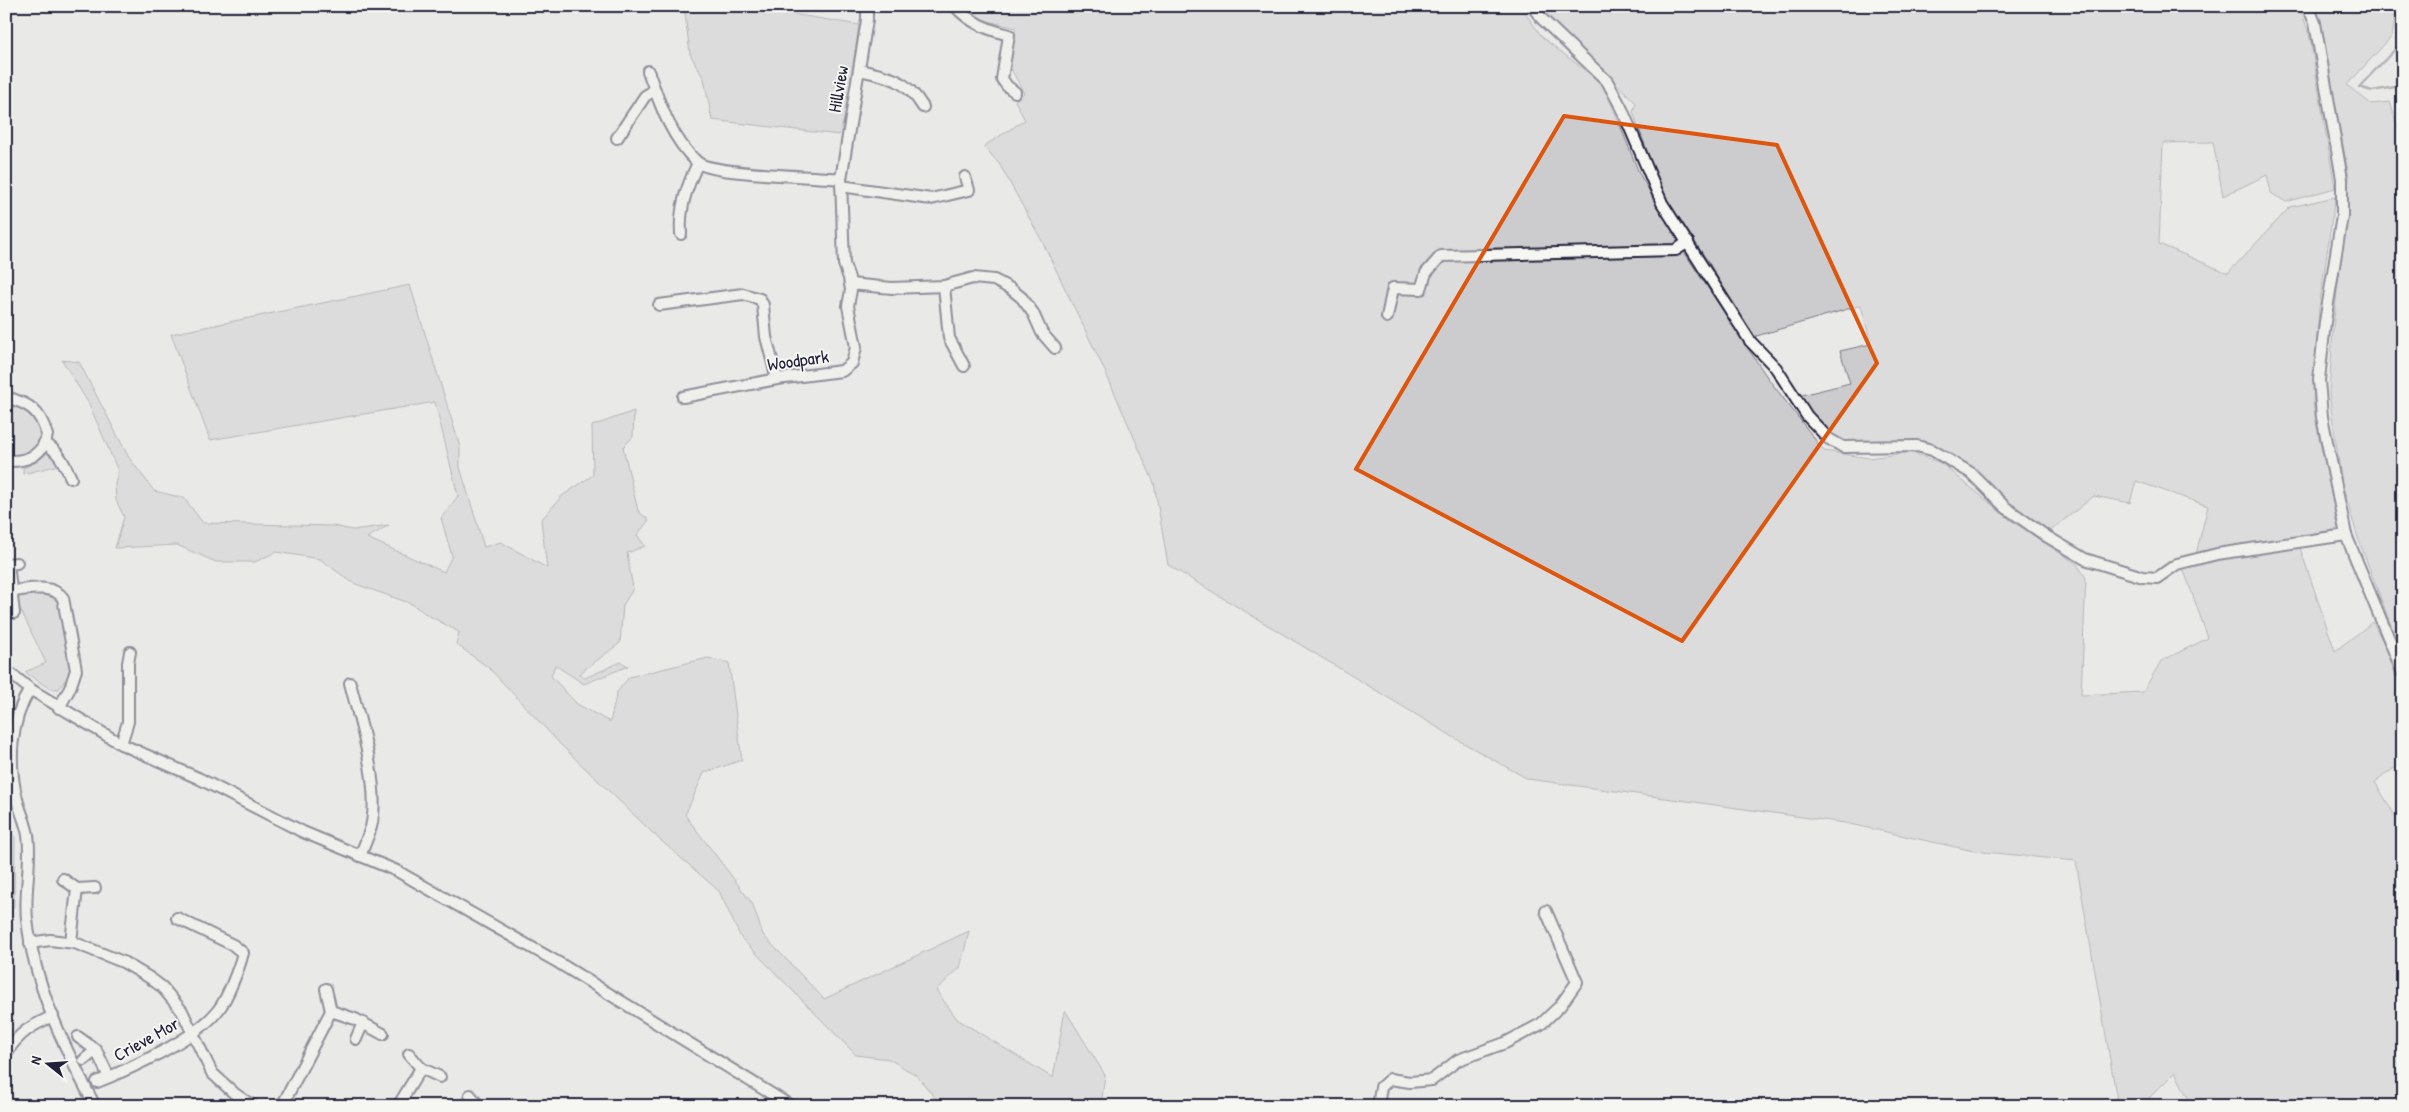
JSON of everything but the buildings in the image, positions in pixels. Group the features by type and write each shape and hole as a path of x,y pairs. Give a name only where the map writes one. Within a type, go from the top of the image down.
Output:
{"street":[{"name":"Hillview","path":"843,242 841,182 867,20 867,6"},
{"path":"955,6 964,17 976,24 1009,35 1002,79 1007,86 1016,92"},
{"path":"1532,6 1542,19 1607,81 1621,106 1662,203 1750,341 1776,368 1807,416 1829,439 1843,447 1917,446 1932,450 1971,473 2005,507 2046,536 2085,559 2143,577 2157,578 2177,564 2195,559 2246,549 2346,535"},
{"path":"2308,6 2315,23 2342,179 2342,216 2324,322 2318,380 2322,417 2346,535 2359,571 2403,672"},
{"path":"858,70 896,79 915,95 924,109"},
{"path":"648,71 672,130 698,163 724,170 841,182 919,198 941,198 969,190 965,177"},
{"path":"617,138 645,96 655,90"},
{"path":"681,234 680,219 682,207 698,163"},
{"name":"Woodpark","path":"684,397 777,379 842,371 848,368 855,355 856,347 848,306 850,284 844,264 843,242"},
{"path":"1387,317 1393,288 1421,289 1426,273 1441,256 1676,250 1688,242"},
{"path":"850,284 892,288 944,286 981,278 1004,285 1022,298 1033,313 1042,333 1055,348"},
{"path":"944,286 949,338 965,368"},
{"path":"659,305 742,294 760,300 763,306 766,337 777,379"},
{"path":"6,397 26,404 38,413 47,435 44,443 29,459 6,461"},
{"path":"44,443 54,448 59,454 71,478"},
{"path":"14,613 8,564 17,563"},
{"path":"11,591 50,589 59,592 63,598 76,670 70,688 59,708"},
{"path":"121,744 128,722 128,663 130,652"},
{"path":"6,670 59,708 121,744 198,778 303,832 397,871 559,962 792,1106"},
{"path":"350,683 366,750 373,797 371,826 360,856"},
{"path":"30,689 18,715 9,766 28,836 26,916 30,943 65,1048 95,1106"},
{"path":"63,879 77,889 94,888"},
{"path":"71,942 77,889"},
{"path":"1378,1106 1381,1087 1390,1079 1410,1082 1432,1080 1458,1060 1504,1043 1541,1024 1560,1006 1577,982 1546,911"},
{"path":"177,918 233,945 243,953 219,1009 193,1032 212,1072 235,1094 252,1106"},
{"name":"Crieve Mor","path":"30,943 50,940 71,942 123,962 155,981 182,1011 193,1032 125,1071 97,1082"},
{"path":"282,1106 331,1011 326,989"},
{"path":"331,1011 363,1023 383,1034"},
{"path":"6,1052 14,1040 30,1026 53,1016"},
{"path":"356,1040 363,1023"},
{"name":"Crieve Mor","path":"78,1037 96,1050 110,1077"},
{"name":"Crieve Mor","path":"84,1060 96,1050"},
{"path":"409,1054 421,1068 440,1077"},
{"path":"398,1106 421,1068"},
{"path":"470,1095 479,1106"}],"highlighted area":[{"path":"1564,116 1777,145 1877,363 1682,641 1356,469"}],"shaded area":[{"path":"684,6 744,6 859,25 846,114 839,135 712,120 704,79 690,54"},
{"path":"964,6 1520,6 1543,38 1604,85 1639,173 1686,255 1767,377 1824,451 1869,458 1911,452 1941,463 2013,522 2077,564 2086,578 2081,695 2143,692 2161,661 2208,638 2183,568 2211,558 2299,545 2335,651 2373,622 2388,652 2403,699 2403,762 2375,782 2403,829 2403,1106 2192,1106 2175,1072 2141,1106 2118,1106 2076,861 1974,851 1845,823 1528,779 1465,744 1168,565 1154,483 1105,371 1042,241 1000,165 984,146 1025,120 1015,101 1024,93 1007,61 1016,28 984,20"},
{"path":"1537,6 2210,6 2215,11 2243,6 2300,6 2310,38 2335,188 2286,202 2271,193 2267,175 2223,196 2213,142 2163,143 2159,244 2228,273 2290,207 2335,197 2319,308 2313,403 2320,443 2339,523 2338,529 2196,554 2208,506 2136,481 2130,503 2094,496 2048,533 1928,446 1852,443 1831,439 1798,396 1850,383 1840,351 1871,344 1861,305 1753,337 1709,263 1662,192 1633,112 1636,103"},
{"path":"2312,6 2397,6 2392,36 2347,85 2371,104 2390,102 2403,142 2403,657 2358,538 2342,484 2329,394 2333,329 2349,178 2322,34"},
{"path":"410,285 460,447 460,467 484,547 501,542 547,568 541,520 562,496 593,475 592,426 634,411 633,437 623,447 638,511 649,520 637,535 645,546 627,553 633,589 623,605 620,643 579,674 585,678 621,662 628,666 584,684 555,665 551,676 577,704 610,722 617,692 629,677 708,658 729,663 742,760 704,773 685,815 752,903 763,935 824,999 969,931 960,968 936,990 957,1019 1053,1078 1065,1010 1105,1075 1101,1106 942,1106 916,1075 889,1059 856,1055 741,938 719,891 658,838 561,745 489,668 456,644 459,632 412,604 353,583 320,559 276,552 255,562 216,562 177,545 115,548 124,517 116,500 115,484 118,471 89,404 62,360 79,362 128,456 154,491 184,498 203,523 333,526 353,530 389,525 367,538 444,572 452,556 441,518 458,496 435,402 210,440 171,334"},
{"path":"6,403 19,408 35,421 41,440 34,451 6,460"},
{"path":"49,452 57,458 59,465 23,474 23,468 35,463"},
{"path":"53,593 59,599 65,640 70,655 71,670 67,681 65,680 59,689 50,689 25,672 46,663 17,602 20,595"},
{"path":"6,824 15,838 14,907 6,909"}],"waterway":[{"path":"2403,41 2359,87 2372,91 2401,86 2403,90"}]}
